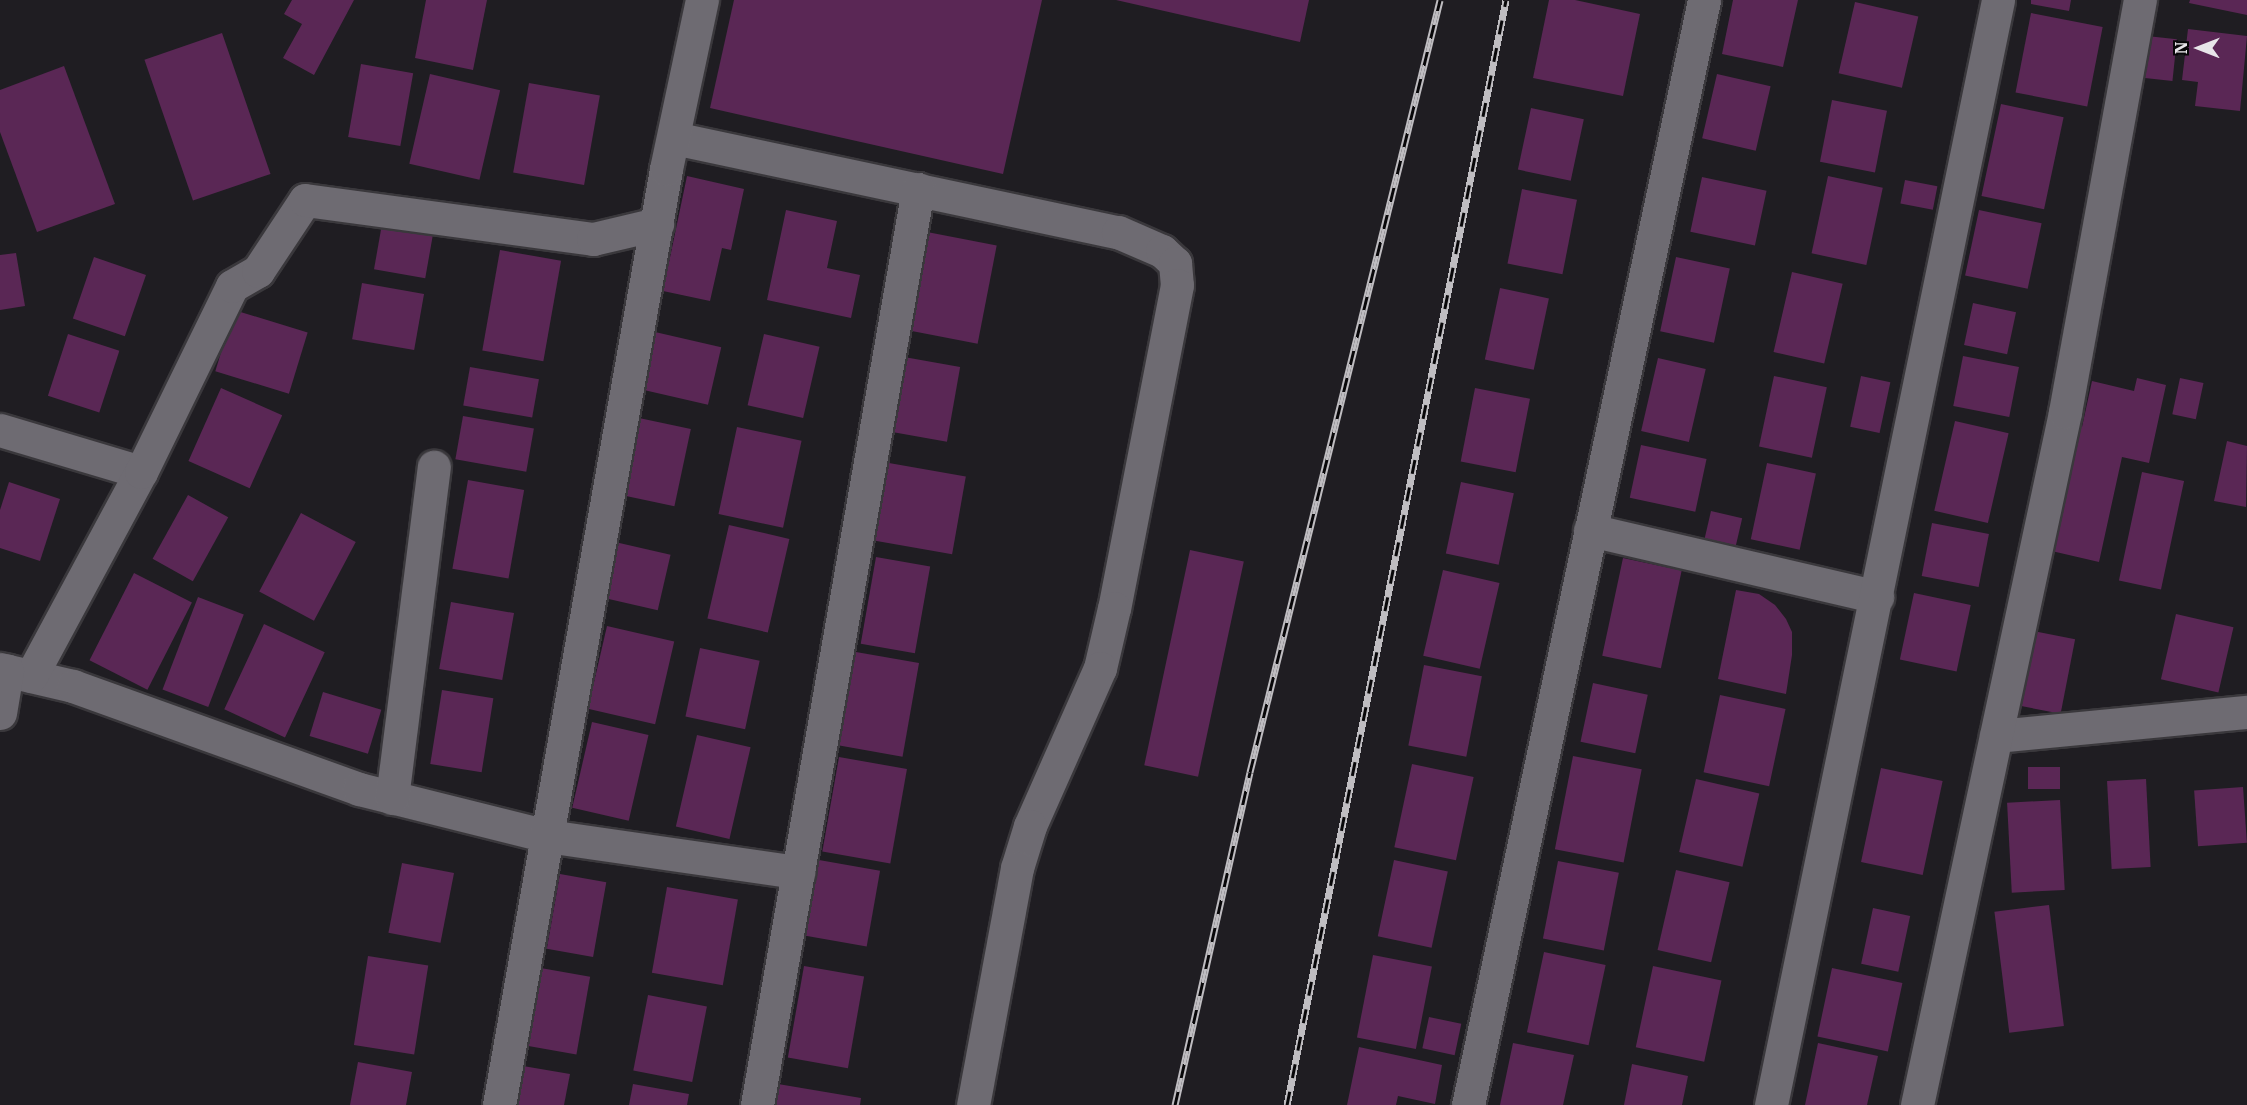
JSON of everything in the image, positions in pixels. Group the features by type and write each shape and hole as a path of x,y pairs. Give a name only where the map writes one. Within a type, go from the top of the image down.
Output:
{"street":[{"path":"498,1105 657,224 702,0"},
{"path":"1468,1105 1704,0"},
{"path":"1771,1105 1998,0"},
{"path":"1917,1105 2065,412 2140,0"},
{"path":"674,138 918,189 1135,238 1162,251 1175,263 1177,285 1114,608 1100,668 1030,826 1017,868 973,1105"},
{"path":"757,1105 918,189"},
{"path":"0,713 13,672 141,472 232,286 258,271 305,200 593,239 657,224"},
{"path":"0,430 141,472"},
{"path":"392,798 434,467"},
{"path":"1590,530 1877,597"},
{"path":"13,672 73,686 359,789 392,798 546,836 798,872"},
{"path":"1996,736 2247,712"}],"building":[{"path":"292,0 354,0 314,75 283,58 302,24 284,14"},
{"path":"426,0 487,0 473,70 415,58"},
{"path":"734,0 1042,0 1003,174 710,108"},
{"path":"1116,0 1309,0 1300,42"},
{"path":"1549,0 1575,0 1640,14 1623,96 1533,78"},
{"path":"1733,0 1798,0 1783,67 1722,54"},
{"path":"2031,0 2071,0 2069,11 2031,4"},
{"path":"2190,0 2247,0 2247,15 2189,3"},
{"path":"1855,2 1918,17 1902,88 1839,73"},
{"path":"2031,13 2103,27 2087,106 2016,93"},
{"path":"2188,29 2247,36 2240,111 2195,106 2198,82 2182,80"},
{"path":"222,33 271,174 193,201 144,60"},
{"path":"2147,36 2177,39 2172,81 2143,78"},
{"path":"361,64 413,73 400,146 348,137"},
{"path":"64,66 115,204 37,232 0,132 0,90"},
{"path":"430,74 500,90 479,180 409,164"},
{"path":"1717,74 1771,86 1756,151 1702,138"},
{"path":"529,83 600,96 584,185 513,173"},
{"path":"1832,100 1887,111 1875,173 1820,162"},
{"path":"2001,104 2064,117 2044,209 1981,196"},
{"path":"1531,108 1584,119 1571,181 1518,170"},
{"path":"687,176 744,189 731,250 722,248 710,301 663,291"},
{"path":"1828,176 1883,188 1866,265 1812,253"},
{"path":"1702,177 1767,191 1755,245 1690,232"},
{"path":"1905,180 1937,186 1933,210 1900,204"},
{"path":"1522,189 1577,200 1562,274 1507,264"},
{"path":"786,210 837,221 827,268 860,275 851,318 767,300"},
{"path":"1979,210 2042,223 2028,289 1965,276"},
{"path":"382,224 433,233 425,278 374,269"},
{"path":"927,232 997,246 978,344 908,330"},
{"path":"500,250 561,261 543,361 482,350"},
{"path":"16,253 25,306 0,310 0,255"},
{"path":"94,257 146,275 125,336 73,318"},
{"path":"1676,257 1730,268 1714,343 1660,331"},
{"path":"1792,272 1843,284 1824,364 1774,352"},
{"path":"362,283 424,294 414,350 352,339"},
{"path":"1500,288 1549,298 1534,370 1485,359"},
{"path":"1973,303 2016,312 2007,354 1964,345"},
{"path":"234,310 308,333 289,394 215,371"},
{"path":"655,332 721,347 708,405 642,389"},
{"path":"68,334 119,351 99,413 48,396"},
{"path":"764,334 820,347 803,418 748,405"},
{"path":"1963,356 2019,367 2009,417 1953,406"},
{"path":"904,357 960,367 947,442 891,432"},
{"path":"1658,358 1706,369 1689,442 1641,431"},
{"path":"470,367 539,379 532,418 463,405"},
{"path":"1774,376 1827,387 1812,458 1759,446"},
{"path":"1861,376 1890,382 1880,433 1850,427"},
{"path":"2137,378 2166,385 2149,463 2122,457 2099,562 2043,549 2071,424 2082,427 2092,381 2134,391"},
{"path":"2180,378 2203,383 2196,419 2172,414"},
{"path":"221,388 282,415 250,488 188,461"},
{"path":"1475,388 1530,399 1516,472 1461,462"},
{"path":"463,416 534,429 526,472 455,459"},
{"path":"639,418 691,429 674,506 623,495"},
{"path":"1955,421 2009,433 1988,523 1934,511"},
{"path":"737,427 802,441 783,528 718,514"},
{"path":"2227,441 2247,446 2246,507 2214,501"},
{"path":"1641,445 1707,459 1695,512 1630,498"},
{"path":"889,463 966,477 952,554 875,541"},
{"path":"1767,463 1816,473 1800,550 1751,539"},
{"path":"2142,472 2184,481 2161,590 2119,581"},
{"path":"468,480 524,490 509,579 452,569"},
{"path":"9,482 60,499 40,561 0,548 0,510"},
{"path":"1461,482 1514,493 1499,565 1446,553"},
{"path":"188,495 228,517 193,581 153,559"},
{"path":"1711,511 1742,518 1736,545 1705,538"},
{"path":"301,513 356,542 314,621 259,592"},
{"path":"1932,523 1989,534 1979,587 1922,576"},
{"path":"729,525 789,539 768,632 707,619"},
{"path":"615,542 671,555 658,610 602,598"},
{"path":"1190,550 1244,561 1198,777 1144,765"},
{"path":"876,557 930,567 915,653 861,644"},
{"path":"1623,558 1682,570 1661,668 1602,656"},
{"path":"1443,570 1500,583 1480,669 1423,656"},
{"path":"134,573 192,603 147,690 90,660"},
{"path":"1736,590 1759,594 1775,605 1786,619 1792,632 1792,655 1786,694 1718,679"},
{"path":"1914,593 1971,605 1957,672 1900,660"},
{"path":"198,597 244,615 208,707 163,689"},
{"path":"451,602 514,613 502,680 439,669"},
{"path":"2176,614 2233,627 2218,693 2161,679"},
{"path":"264,624 325,652 285,738 224,709"},
{"path":"607,626 674,642 655,724 588,709"},
{"path":"2028,630 2075,639 2061,714 2013,705"},
{"path":"700,648 760,661 745,729 685,716"},
{"path":"856,652 919,663 903,757 840,746"},
{"path":"1424,665 1482,676 1466,757 1408,745"},
{"path":"1593,683 1648,695 1635,753 1581,742"},
{"path":"442,690 493,698 482,772 430,764"},
{"path":"323,692 381,710 368,754 310,736"},
{"path":"1720,695 1786,709 1769,786 1704,772"},
{"path":"592,722 649,735 629,821 572,808"},
{"path":"697,735 751,747 729,839 676,827"},
{"path":"1573,756 1642,769 1624,863 1555,849"},
{"path":"839,757 907,769 890,864 822,852"},
{"path":"1412,764 1474,777 1456,860 1394,847"},
{"path":"2028,767 2060,767 2060,789 2028,789"},
{"path":"1881,768 1943,781 1923,875 1861,862"},
{"path":"1696,779 1759,794 1742,867 1679,852"},
{"path":"2146,779 2151,867 2112,869 2107,781"},
{"path":"2243,787 2247,843 2198,846 2194,790"},
{"path":"2060,800 2065,890 2012,893 2007,803"},
{"path":"819,860 880,871 867,947 806,936"},
{"path":"1394,860 1448,871 1432,948 1378,936"},
{"path":"1558,861 1619,873 1604,950 1543,939"},
{"path":"402,863 454,873 440,943 388,933"},
{"path":"1676,870 1730,882 1711,962 1658,950"},
{"path":"560,874 606,882 593,957 547,949"},
{"path":"667,887 738,900 723,985 652,973"},
{"path":"2049,905 2064,1026 2009,1033 1994,912"},
{"path":"1873,908 1910,916 1898,972 1861,964"},
{"path":"1544,952 1606,965 1589,1045 1527,1032"},
{"path":"1373,955 1432,966 1416,1049 1357,1037"},
{"path":"368,956 428,966 414,1054 354,1045"},
{"path":"804,966 864,977 848,1068 788,1058"},
{"path":"1653,966 1721,981 1704,1062 1636,1047"},
{"path":"535,967 590,977 576,1055 521,1045"},
{"path":"1832,968 1902,983 1888,1051 1817,1036"},
{"path":"648,995 707,1006 692,1082 633,1071"},
{"path":"1429,1017 1461,1024 1455,1055 1422,1048"},
{"path":"1513,1043 1574,1055 1563,1105 1500,1105"},
{"path":"1818,1043 1878,1056 1867,1105 1805,1105"},
{"path":"1359,1047 1442,1065 1435,1104 1398,1096 1396,1105 1347,1105"},
{"path":"358,1062 412,1072 406,1105 350,1105"},
{"path":"1632,1064 1688,1076 1682,1105 1624,1105"},
{"path":"523,1066 570,1074 564,1105 515,1105"},
{"path":"633,1084 689,1094 687,1105 629,1105"},
{"path":"778,1084 861,1098 860,1105 774,1105"}],"railway":[{"path":"1175,1105 1250,772 1440,0"},
{"path":"1287,1105 1506,0"}]}
